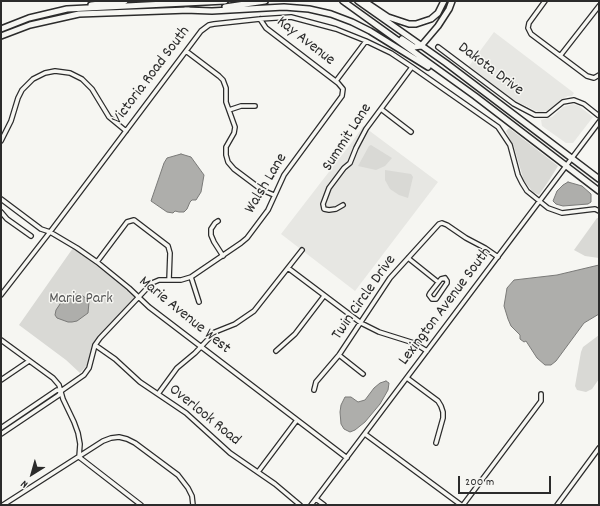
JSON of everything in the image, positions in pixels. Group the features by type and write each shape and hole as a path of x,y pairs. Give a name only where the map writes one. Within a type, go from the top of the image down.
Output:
{"highway":[{"path":"1,29 29,18 84,5 125,1"},
{"path":"67,9 225,1"},
{"path":"1,36 30,25 79,14 220,8 265,1"},
{"path":"343,1 475,96 599,191"},
{"path":"358,1 520,119 599,180"},
{"path":"364,1 388,17 409,24 416,24 431,19 438,13 444,1"},
{"path":"366,18 411,46 421,46 438,26 449,9 452,1"},
{"path":"185,10 214,11 284,7 310,9 331,14 370,31 475,96"}],"street":[{"path":"545,1 529,23 528,28 530,34 587,76 594,78 599,75"},
{"path":"560,56 599,6"},
{"name":"Victoria Road South","path":"1,295 201,30 209,25 260,19 290,18 336,29 366,41 390,53 412,67 498,127 505,135 510,145 522,184 539,202 548,208 561,213 595,209 599,211"},
{"name":"Kay Avenue","path":"260,19 266,28 336,81"},
{"path":"336,81 366,41"},
{"name":"Dakota Drive","path":"438,47 514,104 535,115 545,115 552,112 562,102 574,100 584,104 599,116"},
{"path":"186,51 223,80 226,88 226,102 235,127 234,133 226,147 228,162 234,169 262,190 274,195"},
{"name":"Summit Lane","path":"343,205 336,209 329,210 324,209 323,204 330,188 344,168 350,163 366,129 412,67"},
{"path":"1,141 11,121 22,90 33,79 55,71 70,73 82,79 92,89 109,117 126,131"},
{"name":"Walsh Lane","path":"95,345 152,283 159,280 181,280 191,277 247,238 268,210 284,175 342,96 343,89 336,81"},
{"path":"229,110 241,106 255,106"},
{"path":"381,109 411,132"},
{"name":"Lexington Avenue South","path":"311,505 599,122"},
{"name":"Marie Avenue West","path":"1,199 41,229 50,232 97,262 140,297 149,307 347,458"},
{"path":"8,204 1,212 7,219 31,236"},
{"path":"97,262 127,222 134,220 168,246 170,253 169,280"},
{"path":"218,221 211,229 211,235 223,256"},
{"name":"Twin Circle Drive","path":"314,390 316,382 339,355 390,278 436,226 442,223 447,225 498,257"},
{"path":"158,394 177,368 201,347 215,332 235,324 254,311 302,250"},
{"path":"408,258 438,282"},
{"path":"288,268 361,323 379,332 414,343 427,351"},
{"path":"191,277 200,302"},
{"path":"445,278 447,283 436,299 432,299 430,298 430,293 438,282 445,278"},
{"path":"276,351 295,334 324,296"},
{"path":"1,340 52,378 59,385 63,399 78,433 80,444 79,457"},
{"path":"1,434 84,375 90,368 95,345"},
{"name":"Overlook Road","path":"95,345 115,359 140,382 186,413 230,453 275,484 300,505"},
{"path":"339,355 363,374"},
{"path":"1,380 29,361"},
{"path":"407,378 438,401 441,406 443,418 436,443"},
{"path":"1,428 57,390 61,391"},
{"path":"365,434 462,505 541,401 541,394"},
{"path":"258,472 297,420"},
{"path":"3,505 111,438 119,437 127,438 141,447 184,481 192,496 193,505"},
{"path":"557,505 599,448"},
{"path":"79,457 142,505"},
{"path":"316,499 324,505"},
{"path":"11,500 14,505"}],"shaded area":[{"path":"494,32 574,93 572,96 562,99 547,111 538,112 512,99 469,66"},
{"path":"573,104 579,106 593,117 573,143 566,143 542,126 541,120 552,117 563,107"},
{"path":"363,126 438,182 355,291 281,234"},
{"path":"181,154 191,157 204,175 201,192 196,200 192,200 190,202 184,212 167,212 151,201 167,158"},
{"path":"568,182 582,186 591,194 591,202 588,204 563,206 556,204 553,201 557,191"},
{"path":"599,265 599,314 584,323 556,361 551,365 545,365 537,358 526,341 524,342 520,339 520,335 511,326 504,306 507,288 514,280 557,275"},
{"path":"75,294 83,296 88,300 88,313 77,321 72,322 57,318 55,315 56,310 62,301 68,296"},
{"path":"386,381 389,383 388,390 380,404 365,422 350,432 344,429 341,424 340,412 341,405 345,397 351,397 358,402 365,400 374,388 380,383"}],"green space":[{"path":"509,128 558,166 539,195 533,192 524,181 514,147 506,131"},
{"path":"371,145 392,158 385,166 376,170 358,166"},
{"path":"385,170 411,174 413,177 408,198 399,195 390,189 385,180"},
{"path":"597,218 599,218 599,258 585,256 574,250"},
{"name":"Marie Park","path":"73,248 122,285 134,296 135,299 95,340 89,363 80,373 66,360 19,325"},
{"path":"599,335 599,379 592,389 586,392 577,390 575,386 583,347"}]}
